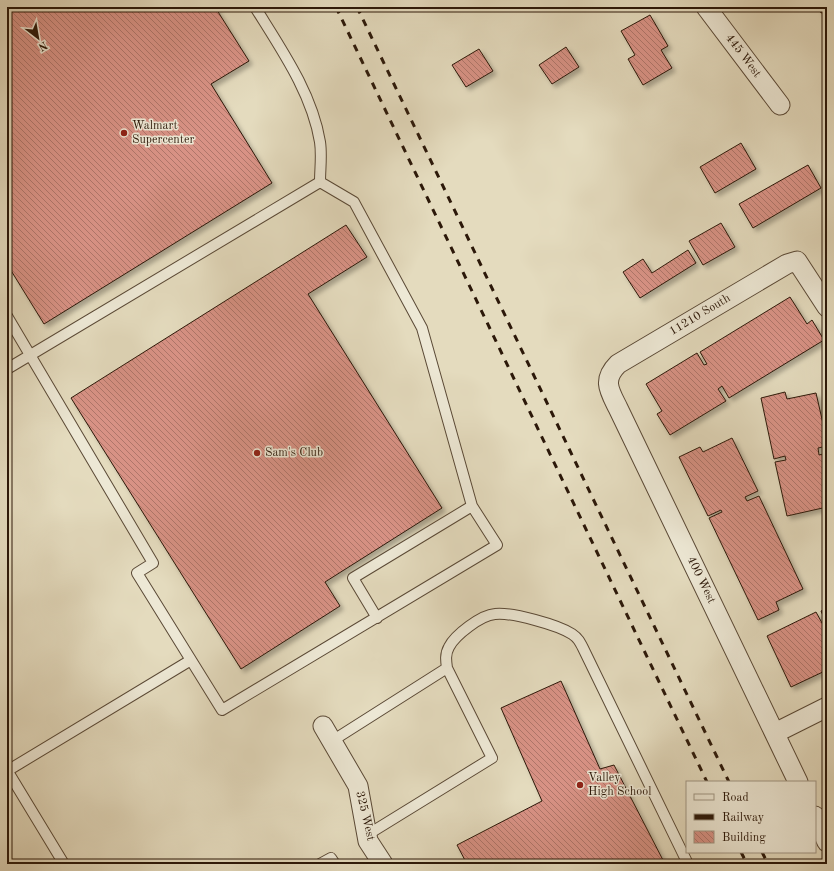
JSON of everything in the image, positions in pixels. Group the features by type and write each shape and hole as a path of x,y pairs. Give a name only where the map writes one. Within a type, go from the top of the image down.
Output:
{"street":[{"name":"445 West","path":"706,7 780,105"},
{"name":"11210 South","path":"609,377 613,369 618,364 777,268 787,264 797,261 827,307"},
{"name":"400 West","path":"609,377 608,384 615,403 798,781"},
{"path":"775,733 827,707"},
{"name":"325 West","path":"327,734 358,786 368,840 383,864"},
{"path":"816,818 827,842"}],"lane":[{"path":"255,7 283,53 309,102 320,143 320,182"},
{"path":"7,369 320,182"},
{"path":"7,316 153,563 137,573 222,710 497,546 472,506 422,328 354,202 320,182"},
{"path":"377,618 353,578 472,506"},
{"path":"367,835 492,758 447,668 446,659 448,648 456,636 482,619 494,614 515,615 563,629 579,640 688,864"},
{"path":"64,864 7,770 191,660"},
{"path":"327,734 447,668"},
{"path":"320,864 331,858 334,864"}],"building":[{"name":"Walmart Supercenter","path":"7,7 215,7 249,61 211,84 272,183 44,324 7,264"},
{"path":"819,7 827,7 827,11 821,13"},
{"path":"650,15 668,46 661,50 672,68 643,85 628,59 635,55 621,31"},
{"path":"566,47 579,67 552,84 539,65"},
{"path":"479,49 493,71 466,87 452,65"},
{"path":"741,143 756,169 715,193 700,167"},
{"path":"808,165 821,188 753,228 739,204"},
{"path":"721,223 735,247 703,265 689,241"},
{"name":"Sam's Club","path":"346,225 367,257 308,294 442,508 325,582 340,606 241,669 71,398"},
{"path":"688,250 696,263 640,298 623,272 643,259 652,273"},
{"path":"790,297 807,324 812,320 824,340 729,398 722,386 718,389 726,401 670,435 657,414 662,411 646,384 697,353 704,365 707,364 700,352"},
{"path":"785,392 787,399 816,393 827,441 827,446 818,448 819,455 827,453 827,507 787,516 775,462 786,460 785,456 774,459 761,398"},
{"path":"732,438 758,491 745,497 747,501 759,496 803,589 776,602 779,610 758,620 709,518 722,512 721,510 708,516 679,457 700,447 703,452"},
{"path":"827,608 827,670 791,687 767,636 816,612 822,623 825,621 821,611"},
{"name":"Valley High School","path":"561,681 600,769 614,765 665,864 467,864 457,845 542,801 501,708"},
{"path":"827,741 827,752 823,743"}],"railway":[{"path":"336,7 707,781"},
{"path":"357,7 729,781"},
{"path":"742,853 747,864"},
{"path":"762,853 768,864"}],"place":[{"name":"Walmart Supercenter","path":"124,133"},
{"name":"Sam's Club","path":"257,453"},
{"name":"Valley High School","path":"580,785"}]}
